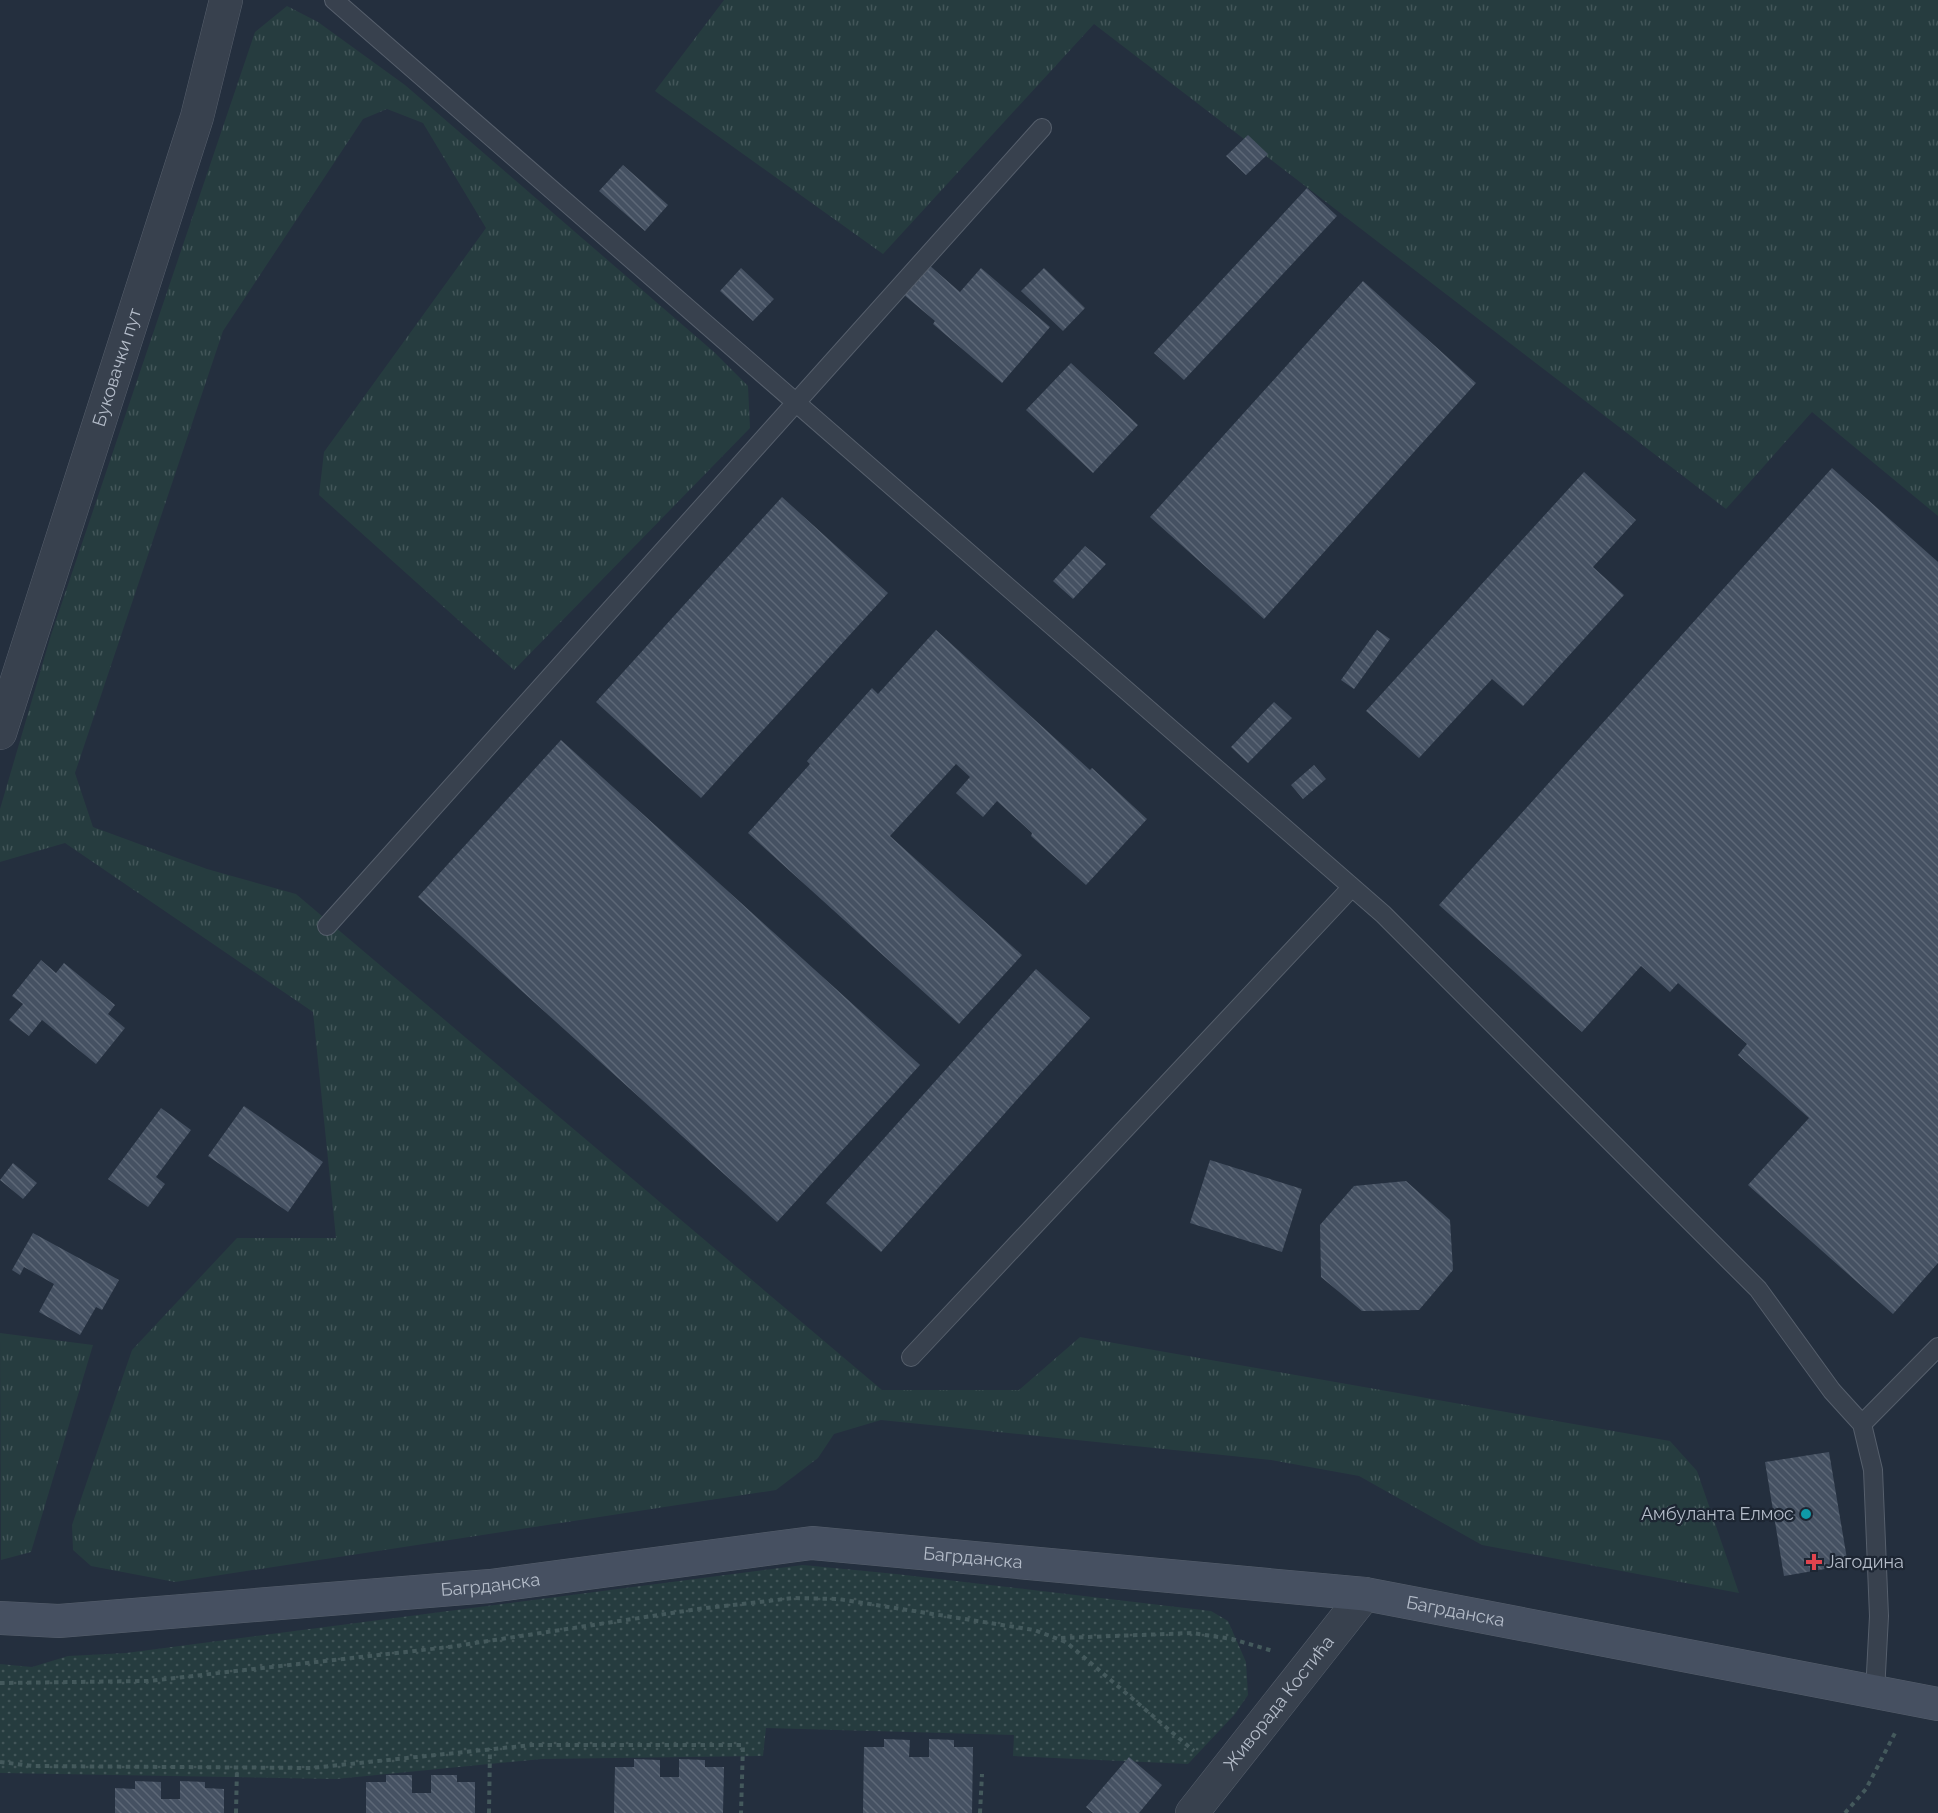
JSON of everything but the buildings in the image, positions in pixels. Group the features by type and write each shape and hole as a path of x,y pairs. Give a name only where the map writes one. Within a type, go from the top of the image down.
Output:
{"main road":[{"name":"Багрданска","path":"0,1618 59,1621 490,1586 812,1543 1365,1594 1938,1704"}],"street":[{"name":"Буковачки пут","path":"0,733 197,117 226,0"},
{"name":"Живорада Костића","path":"1192,1813 1365,1594"}],"lane":[{"path":"334,0 1383,914 1758,1289 1832,1391 1862,1424 1874,1470 1880,1616 1888,1695"},
{"path":"327,926 1042,128"},
{"path":"911,1357 1352,887"},
{"path":"1862,1424 1938,1347"}],"path":[{"path":"0,1683 148,1681 449,1647 698,1609 794,1598 838,1599 1034,1630 1066,1642 1222,1775"},
{"path":"1057,1639 1192,1633 1232,1639 1310,1663"},
{"path":"1845,1813 1866,1789 1895,1735 1888,1695"},
{"path":"0,1762 33,1766 311,1768 532,1745 743,1745 741,1813"},
{"path":"489,1813 490,1749"},
{"path":"236,1813 237,1768"},
{"path":"981,1774 981,1813"}],"green space":[{"path":"724,0 1938,0 1938,516 1812,412 1726,509 1094,24 883,254 655,91"},
{"path":"287,6 318,22 405,85 714,352 748,386 750,428 514,670 319,495 324,452 486,228 423,123 387,109 363,119 223,331 75,773 93,827 207,869 296,894 882,1390 1019,1390 1080,1337 1670,1441 1697,1471 1739,1593 1482,1545 1359,1476 1271,1460 881,1420 834,1434 818,1458 776,1490 175,1582 91,1566 73,1550 72,1525 132,1350 237,1238 336,1238 313,1012 65,843 0,862 0,809 51,635 255,32"},
{"path":"0,1333 93,1345 31,1552 1,1560"},
{"path":"803,1565 1211,1611 1228,1621 1246,1662 1248,1695 1235,1714 1188,1764 1013,1756 1014,1735 766,1728 763,1756 542,1759 336,1779 0,1773 0,1664 32,1667 68,1656 126,1653"}],"place":[{"name":"Амбуланта Елмос","path":"1806,1514"},
{"name":"Јагодина","path":"1814,1562"}]}
